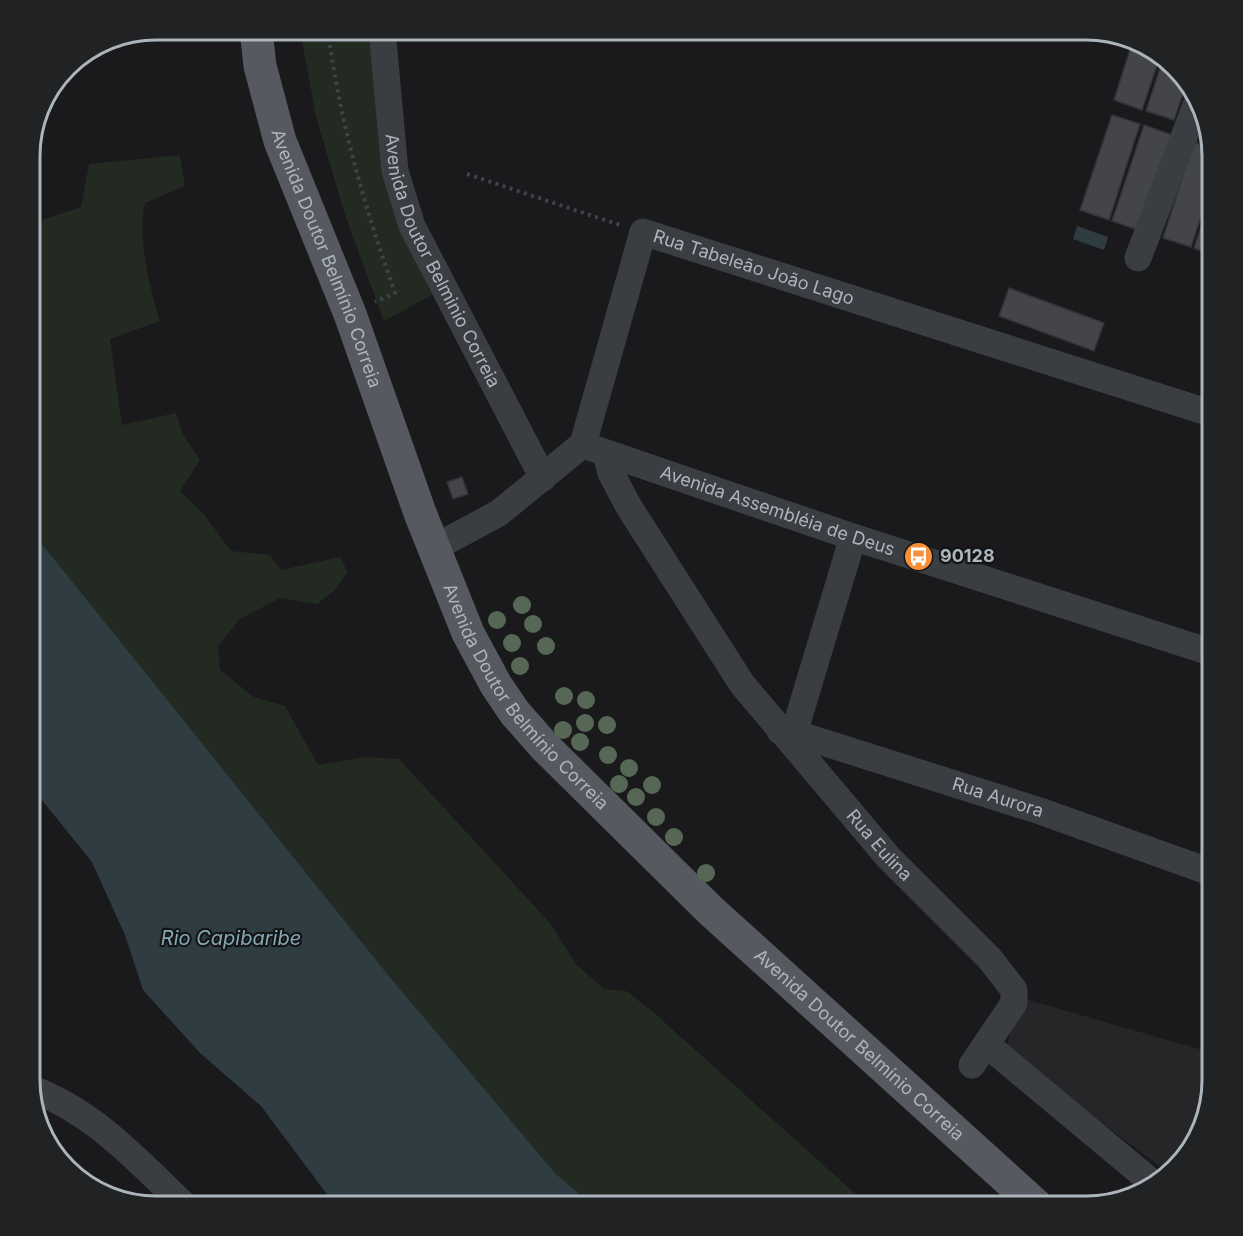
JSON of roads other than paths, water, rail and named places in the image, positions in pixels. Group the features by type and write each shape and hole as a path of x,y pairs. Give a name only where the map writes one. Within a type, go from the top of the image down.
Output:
{"main road":[{"name":"Avenida Doutor Belmínio Correia","path":"257,41 260,66 280,141 350,314 434,548 481,661 515,713 545,747 710,910 1026,1196"}],"street":[{"name":"Avenida Doutor Belminio Correia","path":"383,41 395,171 412,226 543,478"},
{"path":"1138,258 1193,112"},
{"name":"Rua Tabeleão João Lago","path":"595,449 643,232 1202,410"},
{"path":"434,548 491,518 543,478 595,449"},
{"name":"Avenida Assembléia de Deus","path":"595,449 852,537 1202,649"},
{"name":"Rua Eulina","path":"595,449 611,473 628,507 742,684 787,732 888,857 990,960 1014,990 1014,1003 979,1055 1147,1179"},
{"path":"787,732 852,537"},
{"name":"Rua Aurora","path":"787,732 1040,811 1202,869"},
{"path":"41,1092 55,1098 111,1134 175,1196"}],"water":[{"path":"1077,226 1108,237 1104,250 1073,239"},
{"name":"Rio Capibaribe","path":"41,542 389,976 555,1173 581,1196 327,1196 261,1106 200,1053 143,990 125,935 92,862 41,799"}],"place":[{"name":"90128","path":"919,556"}]}
